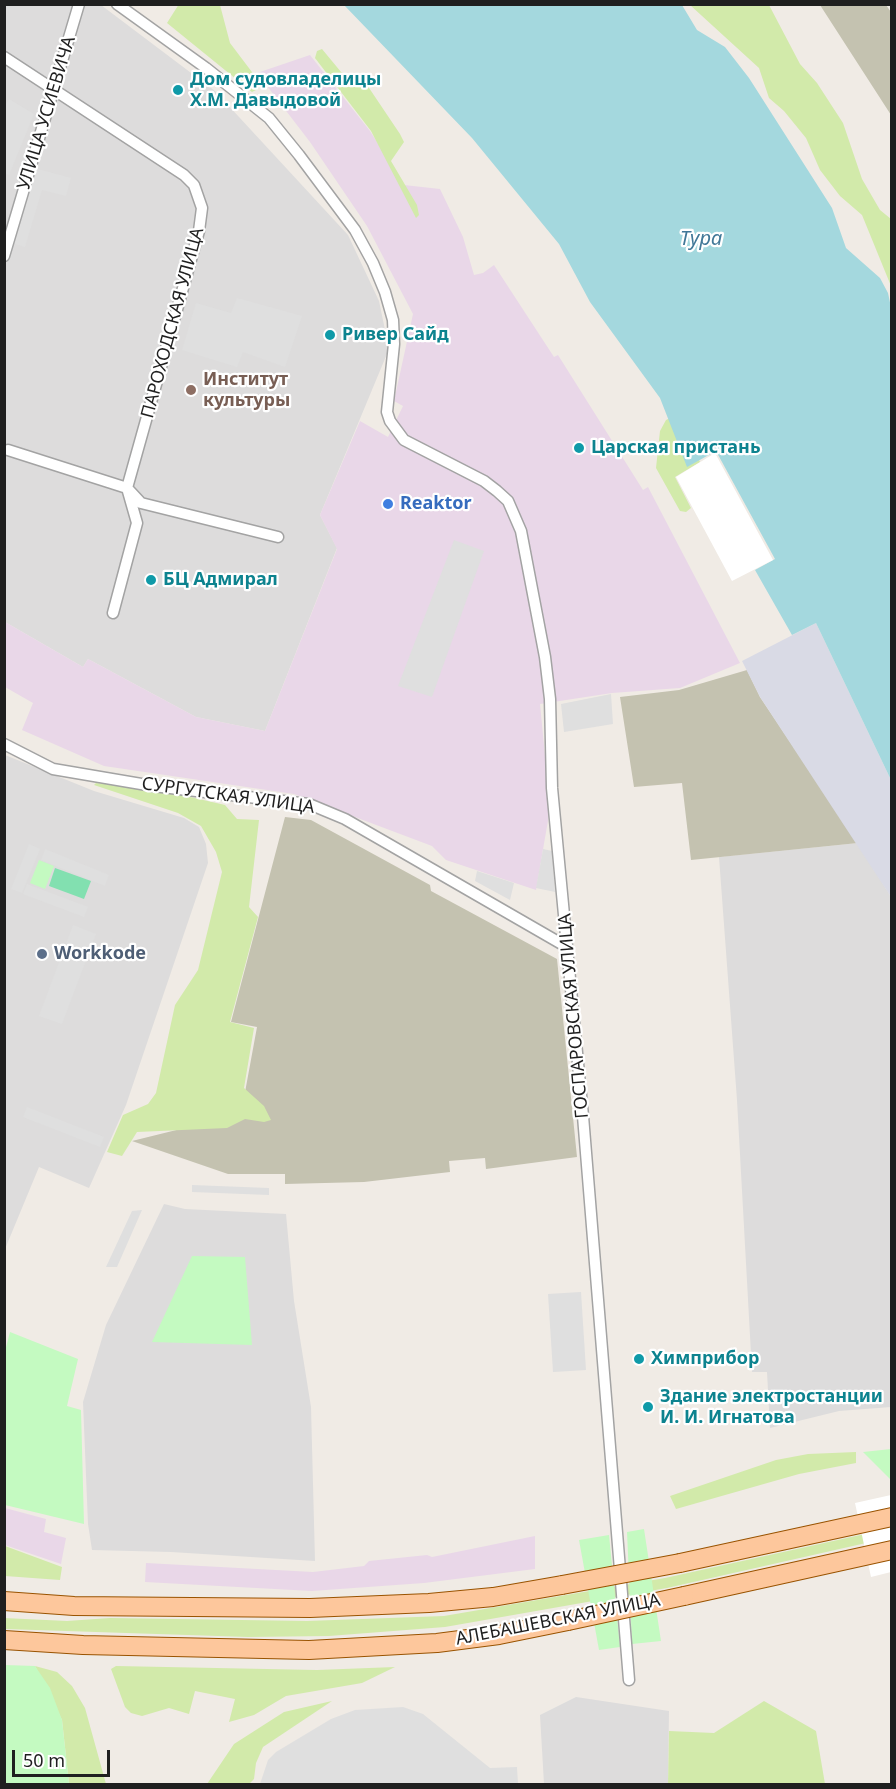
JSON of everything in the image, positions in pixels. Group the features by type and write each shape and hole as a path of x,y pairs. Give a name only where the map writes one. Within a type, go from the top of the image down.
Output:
{"main road":[{"name":"АЛЕБАШЕВСКАЯ УЛИЦА","path":"4,1601 74,1606 353,1607 493,1597 680,1563 891,1517"},
{"name":"АЛЕБАШЕВСКАЯ УЛИЦА","path":"7,1639 83,1645 320,1650 437,1643 499,1635 568,1621 891,1550"},
{"path":"4,1612 17,1612 48,1603"}],"street":[{"name":"УЛИЦА УСИЕВИЧА","path":"4,256 79,4"},
{"name":"ГОСПАРОВСКАЯ УЛИЦА","path":"117,4 206,68 269,118 355,230 373,263 393,320 394,344 387,412 390,422 404,440 484,481 497,491 508,501 521,531 545,657 550,699 552,788 629,1680"},
{"name":"ПАРОХОДСКАЯ УЛИЦА","path":"4,57 184,175 194,185 202,208 199,231 127,488"},
{"path":"8,450 127,488 141,503 278,537"},
{"path":"114,613 137,523 127,488"},
{"name":"СУРГУТСКАЯ УЛИЦА","path":"4,744 53,769 153,786 309,804 345,819 567,947"}],"shaded area":[{"path":"5,5 101,5 215,91 348,235 379,301 389,349 320,515 337,548 265,731 196,717 88,659 83,667 5,622"},
{"path":"820,5 886,5 891,12 891,115"},
{"path":"310,55 370,131 404,185 440,189 463,237 474,275 483,273 494,265 554,357 558,355 643,490 648,487 740,663 680,688 612,693 540,704 550,809 536,890 446,860 432,846 294,794 104,766 22,730 33,703 5,687 5,622 83,667 88,659 196,717 265,731 337,549 320,515 360,421 388,437 403,406 394,401 413,314 367,226 310,142 257,73"},
{"path":"9,99 34,114 9,175 4,173 5,105"},
{"path":"34,168 71,178 66,196 42,190 25,247 12,243"},
{"path":"237,298 302,316 285,367 243,352 237,367 182,350 196,303 231,313"},
{"path":"454,540 484,551 432,697 398,686"},
{"path":"816,623 891,780 891,897 760,697 742,661"},
{"path":"747,670 760,697 858,843 691,860 682,783 634,787 620,697 679,690"},
{"path":"611,694 613,724 564,732 561,704"},
{"path":"5,755 94,791 184,818 199,827 206,844 208,863 126,1105 89,1188 39,1167 5,1249"},
{"path":"285,817 311,820 430,885 431,891 557,959 577,1157 486,1169 485,1158 449,1161 450,1172 364,1182 285,1184 285,1174 228,1174 132,1141 241,1114 257,1027 231,1022"},
{"path":"858,843 891,897 891,1407 839,1411 770,1428 767,1372 752,1372 737,1100 719,857"},
{"path":"29,844 40,849 22,893 11,889"},
{"path":"45,849 109,875 105,886 41,860"},
{"path":"543,849 552,851 555,892 536,888"},
{"path":"477,871 514,883 510,900 475,881"},
{"path":"27,884 88,907 84,917 23,894"},
{"path":"73,925 96,934 62,1024 39,1016"},
{"path":"27,1107 104,1137 100,1147 23,1117"},
{"path":"192,1185 269,1188 269,1195 192,1192"},
{"path":"164,1204 185,1209 286,1214 294,1301 311,1407 315,1561 171,1552 92,1550 88,1524 83,1402 106,1325"},
{"path":"142,1210 117,1267 106,1267 132,1211"},
{"path":"581,1292 586,1370 553,1372 548,1294"},
{"path":"5,1508 46,1519 44,1532 66,1538 61,1564 5,1545"},
{"path":"535,1536 535,1569 424,1583 312,1591 145,1582 146,1563 313,1572 364,1566 369,1561 427,1555 432,1557"},
{"path":"576,1697 669,1711 668,1784 544,1784 540,1715"},
{"path":"403,1707 423,1714 490,1768 517,1767 518,1784 260,1784 268,1760 276,1752 331,1719 355,1710"}],"green space":[{"path":"179,4 220,5 230,43 261,84 258,89 252,92 167,23"},
{"path":"690,5 769,5 800,64 817,83 843,123 862,179 880,210 891,219 891,286 862,215 840,196 820,170 806,138 784,111 769,98 759,68"},
{"path":"322,49 346,78 359,73 400,134 404,142 391,161 417,205 419,215 416,218 371,131 315,58 317,51"},
{"path":"672,417 680,418 700,462 675,477 691,508 686,512 680,511 656,468 660,431 666,420"},
{"path":"96,783 160,790 225,805 237,819 259,820 249,907 258,917 230,1022 254,1028 244,1088 264,1106 271,1120 264,1122 245,1119 227,1128 137,1132 122,1156 107,1152 123,1115 148,1104 156,1093 175,1005 198,970 222,872 216,852 201,826 178,813 94,785"},
{"path":"39,860 54,866 45,889 30,883"},
{"path":"55,868 91,881 84,899 49,886"},
{"path":"192,1256 245,1257 252,1345 152,1342"},
{"path":"10,1332 78,1359 67,1406 81,1410 84,1524 5,1505 4,1355"},
{"path":"892,1449 891,1480 863,1452"},
{"path":"856,1452 856,1463 799,1474 676,1509 670,1496 776,1460 808,1454"},
{"path":"644,1529 661,1641 632,1644 627,1532"},
{"path":"865,1534 866,1543 667,1588 445,1627 329,1636 248,1637 5,1629 4,1618 67,1621 110,1618 307,1621 444,1616 665,1578"},
{"path":"609,1535 620,1647 599,1650 579,1540"},
{"path":"5,1546 62,1567 60,1580 5,1576"},
{"path":"5,1665 35,1666 50,1688 62,1720 69,1784 5,1784"},
{"path":"35,1666 57,1672 72,1686 85,1708 106,1784 69,1784 62,1720"},
{"path":"116,1666 317,1670 395,1667 362,1683 286,1696 254,1715 229,1722 235,1699 195,1691 189,1714 169,1708 142,1716 131,1713 125,1707 111,1669"},
{"path":"332,1701 263,1747 256,1763 254,1779 249,1784 207,1784 234,1744 284,1712"},
{"path":"764,1701 816,1731 825,1784 668,1784 669,1731 714,1733"}],"water":[{"name":"Тура","path":"344,5 682,5 697,30 725,47 749,78 832,208 846,248 880,278 888,293 892,312 891,780 816,623 792,635 755,570 775,559 716,451 687,467 660,398 590,302 559,244 472,138"}],"pier":[{"path":"715,453 773,560 732,581 676,477"},
{"path":"891,1495 891,1572 871,1577 855,1503"}],"place":[{"name":"Дом судовладелицы Х.М. Давыдовой","path":"178,90"},
{"name":"Ривер Сайд","path":"330,335"},
{"name":"Институт культуры","path":"191,390"},
{"name":"Царская пристань","path":"579,448"},
{"name":"Reaktor","path":"388,504"},
{"name":"БЦ Адмирал","path":"151,580"},
{"name":"Workkode","path":"42,954"},
{"name":"Химприбор","path":"639,1359"},
{"name":"Здание электростанции И. И. Игнатова","path":"648,1407"}]}
